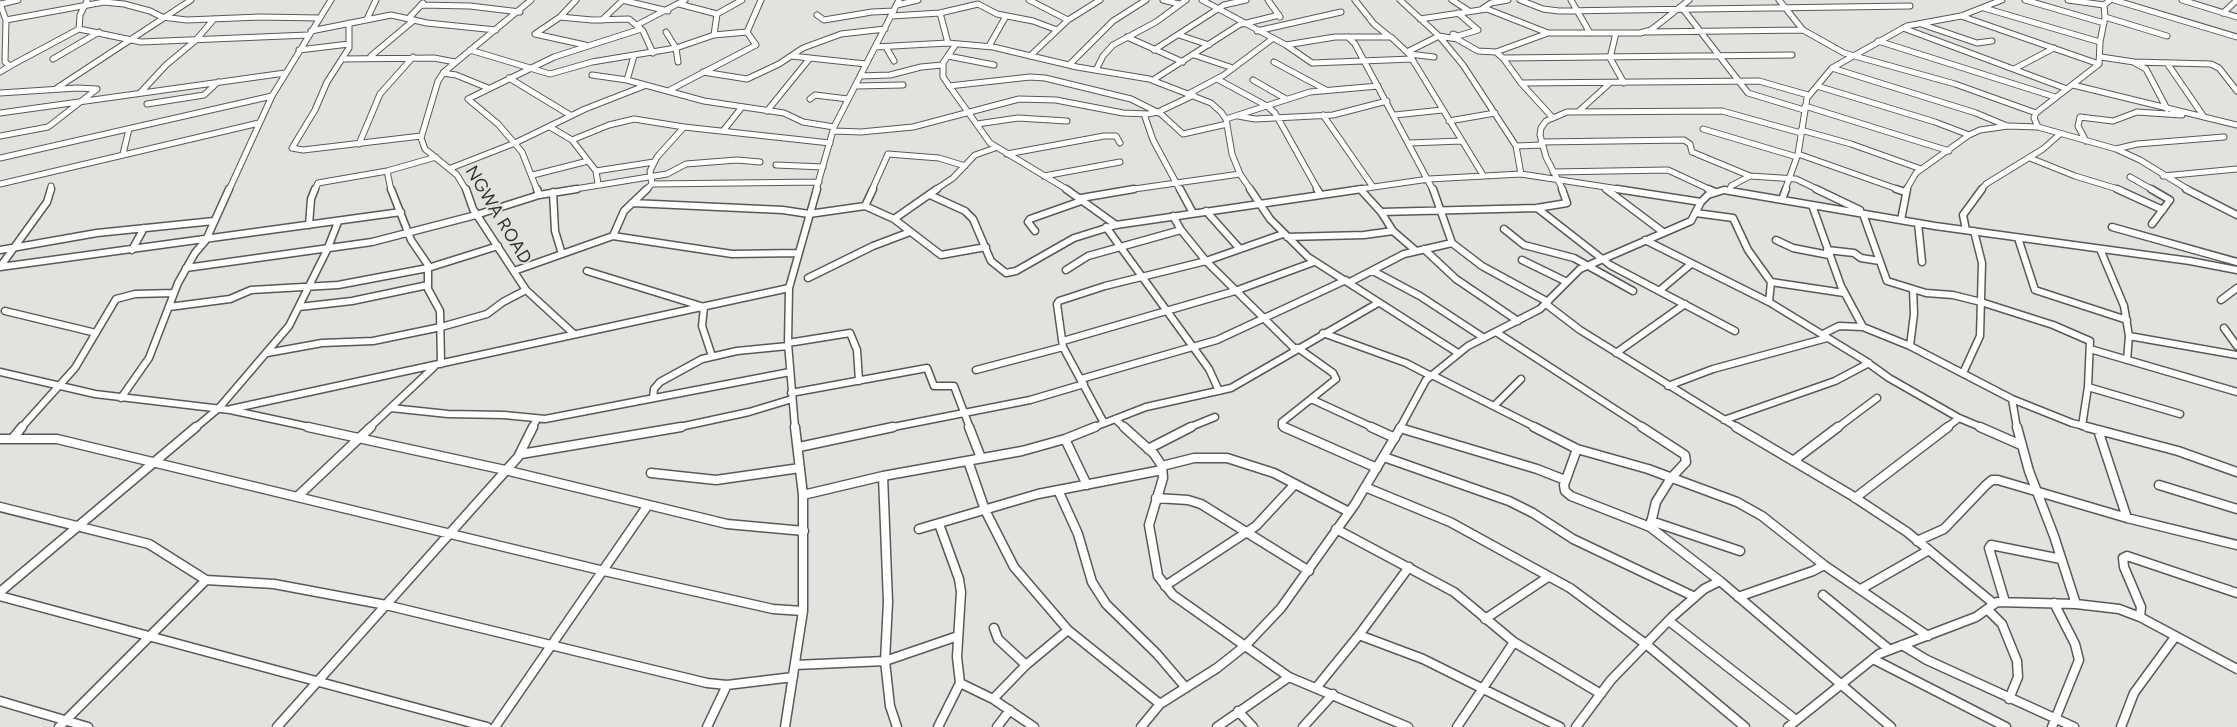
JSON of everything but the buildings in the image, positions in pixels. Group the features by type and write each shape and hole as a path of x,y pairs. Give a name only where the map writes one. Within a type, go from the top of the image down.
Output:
{"street":[{"path":"10,66 5,62 6,20 0,4 18,0"},
{"path":"54,89 167,18 191,0"},
{"path":"121,398 149,358 174,292 186,268 206,240 272,96 332,0"},
{"path":"367,19 376,0"},
{"path":"371,56 411,19 426,0"},
{"path":"349,23 349,44 323,88 315,110 292,147 298,150 421,136 443,73 520,12 531,0"},
{"path":"576,0 560,17 535,34 585,45"},
{"path":"539,194 522,152 498,124 467,101 528,68 585,45 639,27 685,0"},
{"path":"679,4 717,14 728,6 742,0"},
{"path":"748,32 761,0"},
{"path":"785,727 803,611 804,531 799,447 792,396 788,344 790,288 798,253 834,129 895,8 907,2 918,0"},
{"path":"1029,0 1068,20"},
{"path":"1030,56 1068,20 1100,0"},
{"path":"1069,65 1114,21 1146,0"},
{"path":"1163,0 1179,4"},
{"path":"1096,70 1108,50 1127,37 1156,22 1186,0"},
{"path":"1202,0 1242,24 1286,45 1312,63 1363,62 1409,55 1434,57"},
{"path":"1154,50 1217,8 1229,3 1246,0"},
{"path":"1268,0 1284,24"},
{"path":"1355,0 1374,24 1391,37 1409,55 1483,174"},
{"path":"1400,0 1442,36 1462,64 1516,146 1521,174"},
{"path":"1452,0 1469,11"},
{"path":"1486,0 1492,3"},
{"path":"1482,9 1492,3 1508,0"},
{"path":"1520,0 1551,10 1576,11 1910,6"},
{"path":"1571,0 1590,33"},
{"path":"1647,32 1680,10 1689,0"},
{"path":"1779,0 1803,30 1821,42 1854,54 1955,84 2036,113"},
{"path":"1882,0 1890,7"},
{"path":"1782,199 1788,177 1798,155 1808,95 1832,68 1903,28 1918,23 1961,16 2002,0"},
{"path":"2025,0 2167,36"},
{"path":"2068,0 2104,5 2110,0"},
{"path":"2114,0 2237,37"},
{"path":"2182,0 2237,17"},
{"path":"2223,13 2237,0"},
{"path":"602,20 622,1 668,11"},
{"path":"6,20 87,2 119,3 147,10 167,18 319,18"},
{"path":"79,29 80,15 87,2"},
{"path":"817,15 824,20 895,8 940,13 978,4 1006,16 1058,30"},
{"path":"421,5 470,6 520,12"},
{"path":"2038,127 2034,118 2036,113 2099,64 2104,5"},
{"path":"1984,8 2100,42"},
{"path":"1420,19 1482,9 1492,10 1548,33"},
{"path":"1680,10 1701,32 1738,81 1751,94 1949,151"},
{"path":"1257,31 1341,12"},
{"path":"940,13 948,44"},
{"path":"1409,55 1442,36 1453,34 1458,36 1478,30 1458,13"},
{"path":"714,35 717,14"},
{"path":"0,72 79,29 149,42 196,40 310,33 391,15 496,30"},
{"path":"1153,80 1242,24 1279,15"},
{"path":"989,46 1006,16"},
{"path":"1961,16 2099,64"},
{"path":"560,17 602,20 626,18 639,27 652,53"},
{"path":"141,92 166,65 196,40 214,19"},
{"path":"1918,23 1977,43 1992,41"},
{"path":"1903,28 2067,89"},
{"path":"703,72 742,80 780,64 803,48 841,34 885,29"},
{"path":"1442,36 1457,39 1478,51 1496,52 1548,33 1803,30"},
{"path":"53,59 100,32"},
{"path":"666,32 676,48 678,62"},
{"path":"470,50 510,60 528,68 550,74 592,62 676,48 714,35 748,32"},
{"path":"668,91 756,45 748,32"},
{"path":"1616,33 1610,58 1624,83"},
{"path":"1179,35 1210,45"},
{"path":"1127,37 1184,62"},
{"path":"1286,45 1329,37 1391,37"},
{"path":"1348,37 1395,115 1429,179 1452,244 1482,266 1547,303 1616,353 1855,498 1917,541 1991,607 2002,624 2017,661 2018,676 2009,699"},
{"path":"592,75 627,80 704,101 784,113 803,122 834,129 897,130 1002,103 1038,99 1144,114 1158,112 1217,79 1272,39"},
{"path":"1878,41 2055,97"},
{"path":"300,50 349,44"},
{"path":"875,47 948,44 989,46 1069,65 1153,80 1211,103 1222,112 1226,122 1232,154 1240,174 1285,236 1314,262 1348,281 1378,303 1458,353"},
{"path":"956,44 942,65 943,76 970,112 990,144 1082,199 1116,225"},
{"path":"886,47 894,61"},
{"path":"2014,69 2054,48"},
{"path":"1496,52 1552,117"},
{"path":"1194,55 1233,68"},
{"path":"1503,58 1792,55"},
{"path":"342,58 371,56 413,57 455,62"},
{"path":"627,80 634,56"},
{"path":"791,56 866,64"},
{"path":"948,56 994,65"},
{"path":"359,144 380,94 413,57"},
{"path":"2101,57 2134,62 2216,65 2237,91"},
{"path":"767,111 810,58"},
{"path":"1274,62 1311,80 1326,90"},
{"path":"2134,62 2146,70 2167,109"},
{"path":"2167,63 2204,117"},
{"path":"860,76 890,75 921,67 942,65"},
{"path":"1832,68 1976,113 2008,126"},
{"path":"0,113 285,73"},
{"path":"443,73 456,75 488,88"},
{"path":"950,86 1037,77 1120,96 1158,112 1183,134 1226,122 1238,116 1286,100 1326,90 1378,86"},
{"path":"509,78 570,115"},
{"path":"1217,79 1267,106 1278,117 1320,194"},
{"path":"1252,80 1286,100"},
{"path":"147,104 204,95 218,82"},
{"path":"1521,83 1765,82 1808,95"},
{"path":"1579,111 1610,83"},
{"path":"2073,84 2237,125"},
{"path":"855,86 904,85"},
{"path":"451,168 515,143 550,127 570,115 644,86"},
{"path":"1817,86 1935,122 1969,135"},
{"path":"0,93 54,89 97,89 45,128 0,136"},
{"path":"810,98 815,95 848,99"},
{"path":"0,158 272,96"},
{"path":"1238,116 1250,119 1346,114 1387,101"},
{"path":"723,131 742,107"},
{"path":"1395,115 1442,110"},
{"path":"1381,212 1537,208 1567,202 1542,144 1541,128 1552,117 1579,111 1722,111 1851,144 1920,169"},
{"path":"2086,141 2078,126 2080,117 2110,121 2137,112 2187,114"},
{"path":"1449,121 1495,113"},
{"path":"1144,114 1153,140 1192,213"},
{"path":"1323,116 1374,186"},
{"path":"977,124 1018,118 1067,121"},
{"path":"572,140 609,125 634,119 684,128 830,143"},
{"path":"0,184 259,123"},
{"path":"1901,220 1905,192 1920,169 1949,151 1969,135 1980,130 2008,126 2038,127 2116,149 2140,160 2163,176 2237,215"},
{"path":"550,127 572,140 596,171 598,184"},
{"path":"652,184 651,177 654,162 684,128"},
{"path":"123,154 129,129"},
{"path":"1703,129 1798,155 1905,192"},
{"path":"1963,373 1980,336 1982,263 1963,216 1980,190 1991,181 2030,158 2060,134"},
{"name":"NGWA ROAD","path":"421,136 423,146 451,168 465,187 476,215 526,290 574,334"},
{"path":"1007,154 1104,136 1116,136 1120,143"},
{"path":"2116,149 2137,144 2224,137"},
{"path":"1516,146 1684,140 1690,144 1692,152 1750,176 1788,177 1871,215"},
{"path":"1410,143 1461,141"},
{"path":"894,219 930,195 965,166 975,155 996,148"},
{"path":"865,206 888,154 939,158 965,166"},
{"path":"309,225 311,199 318,183 387,171 436,157"},
{"path":"2030,158 2075,176 2124,192 2162,210"},
{"path":"186,268 327,250 409,234 476,215 539,194 667,174 682,166 694,163 737,160 760,162"},
{"path":"533,176 588,161"},
{"path":"596,171 654,162"},
{"path":"1043,176 1120,162"},
{"path":"776,165 823,167"},
{"path":"2163,176 2237,169"},
{"path":"1553,172 1668,170 1715,192"},
{"path":"298,496 438,365 442,327 439,307 431,296 428,285 428,268 409,234 391,191 387,171"},
{"path":"1035,231 1028,222 1030,220 1082,199 1174,182 1240,174"},
{"path":"930,195 965,211 973,219 991,261 996,267 1010,272 1054,248 1106,227 1429,179 1483,174 1521,174 1701,202"},
{"path":"1730,190 1731,186 1750,176"},
{"path":"2130,178 2170,200 2152,224"},
{"path":"613,236 620,216 652,184 819,182"},
{"path":"0,267 48,202 51,186"},
{"path":"1604,187 1663,232"},
{"path":"1361,190 1381,212 1393,231 1415,250"},
{"path":"1141,727 1160,704 1186,688 1246,645 1281,608 1349,512 1395,438 1421,387 1431,376 1458,353 1547,303 1575,272 1587,265 1685,224 1696,213 1701,202 1708,194 1730,190 1918,223 2100,250 2190,261 2237,270"},
{"path":"552,192 555,231 562,254"},
{"path":"632,203 782,210 809,214 865,206 894,219 944,256 986,247"},
{"path":"1812,205 1844,293 1863,327"},
{"path":"1537,208 1602,259 1735,331"},
{"path":"1206,211 1240,249"},
{"path":"0,267 401,212"},
{"path":"1696,213 1732,217 1748,250 1771,282 1769,302"},
{"path":"1863,214 1885,280 1913,289 1953,295 1981,302 2053,325 2088,339 2091,342 2088,387 2082,426"},
{"path":"1173,216 1181,230 1235,291 1297,348 1336,377 1282,422 1282,426 1377,468"},
{"path":"0,250 87,235 214,221"},
{"path":"0,594 77,526 219,408 289,326 327,250 338,222"},
{"path":"1918,223 1922,262"},
{"path":"2112,226 2237,262"},
{"path":"1106,227 1209,369 1219,391"},
{"path":"132,250 144,228"},
{"path":"1504,229 1524,245 1567,255 1633,290"},
{"path":"1066,270 1079,260 1121,246 1181,230"},
{"path":"1104,423 1063,344 1059,301 1285,236 1393,231"},
{"path":"808,278 873,246 910,232"},
{"path":"514,271 613,236 732,254 798,253"},
{"path":"2018,238 2035,290 2039,294 2127,320"},
{"path":"1645,240 1769,302 1889,378 1959,418 2021,445"},
{"path":"1776,240 1793,248 1828,253 1854,253 1863,258 1880,261"},
{"path":"799,447 1030,400 1083,381 1193,348 1373,271 1415,250 1452,244"},
{"path":"169,307 230,299 252,290 338,285 428,268 498,246"},
{"path":"1424,248 1456,279 1518,321"},
{"path":"2100,250 2124,306 2128,336 2127,360"},
{"path":"1522,260 1567,282"},
{"path":"976,370 1235,291 1314,262"},
{"path":"1659,291 1691,264"},
{"path":"586,271 704,307"},
{"path":"1373,271 1420,296 1484,338"},
{"path":"1771,282 1844,293"},
{"path":"299,307 352,301 428,285"},
{"path":"230,410 257,402 438,365 790,288"},
{"path":"2221,300 2237,288"},
{"path":"1910,346 1914,314 1913,289"},
{"path":"267,353 322,343 373,341 442,327 487,314 503,302 526,290"},
{"path":"14,438 58,386 76,368 116,299 136,294 174,292"},
{"path":"803,496 883,476 1022,451 1064,439 1146,407 1219,391 1248,380 1297,348 1378,303"},
{"path":"1616,353 1685,304"},
{"path":"704,307 702,326 712,356"},
{"path":"5,311 96,333"},
{"path":"1668,386 1713,369 1825,336 1839,326 1863,327 1910,346 2012,399 2082,426 2178,451 2237,472"},
{"path":"2224,328 2237,346"},
{"path":"1496,332 1685,454 1686,462 1671,478 1656,502 1651,524"},
{"path":"653,398 654,389 660,382 687,366 712,356 850,333 857,350 859,381"},
{"path":"1324,334 1406,363 1577,449 1717,494 1762,516 1824,564 1928,636"},
{"path":"2128,336 2237,355"},
{"path":"2090,349 2237,392"},
{"path":"1724,420 1835,380 1868,363"},
{"path":"521,454 663,431 749,412 792,396 925,368 929,369 934,386 954,386 981,458"},
{"path":"0,372 58,386 121,398 230,410 506,470 727,524 786,531 804,531"},
{"path":"391,408 448,414 504,415 538,419 790,372"},
{"path":"1494,406 1520,379"},
{"path":"2088,387 2180,414"},
{"path":"1793,461 1877,398"},
{"path":"1311,399 1395,438"},
{"path":"2012,399 2021,445 2076,604"},
{"path":"1148,448 1216,417"},
{"path":"1855,498 1876,484 1959,418"},
{"path":"277,727 316,681 521,454 538,419"},
{"path":"1115,419 1148,448 1162,468 1163,478 1149,525 1158,576 1173,595 1289,677 1408,727"},
{"path":"1400,428 1537,469 1565,480"},
{"path":"2098,430 2127,518"},
{"path":"0,439 58,440 450,532 604,571 766,607 803,611"},
{"path":"1064,439 1087,485"},
{"path":"1577,449 1576,456 1565,480 1565,491 1571,496 1651,524 1740,551"},
{"path":"1384,457 1509,501 1533,513 1573,539 1695,597"},
{"path":"919,529 1058,490 1162,468 1194,458 1226,458 1260,467 1349,512"},
{"path":"968,461 985,510 1014,567 1068,630 1160,704"},
{"path":"651,473 716,480 800,468"},
{"path":"883,476 888,602 885,662 890,706 897,727"},
{"path":"1917,541 1944,529 1992,480 2127,518 2237,545"},
{"path":"1165,586 1191,570 1244,531 1256,526 1295,484"},
{"path":"2158,485 2237,509"},
{"path":"1365,487 1450,522 1570,588 1647,644 1745,727"},
{"path":"1058,490 1078,534 1092,582 1106,604 1157,654 1186,688"},
{"path":"1156,498 1195,502 1308,571"},
{"path":"495,727 554,645 648,505"},
{"path":"0,507 156,547 181,566 206,580 274,584 386,605 707,683 726,685 793,677"},
{"path":"938,727 960,683 957,657 961,592 959,579 939,524"},
{"path":"1651,524 1891,727"},
{"path":"1336,530 1410,567 1454,592 1514,642 1601,694"},
{"path":"2005,602 1989,548 1991,545 2061,559"},
{"path":"1861,589 1928,550"},
{"path":"2140,617 2141,607 2124,566 2123,558 2127,556 2237,593"},
{"path":"1738,597 1813,571 1824,564"},
{"path":"1316,688 1410,567"},
{"path":"1485,619 1548,576"},
{"path":"62,724 206,580"},
{"path":"1576,727 1610,680 1695,597 1720,581"},
{"path":"0,594 150,638 487,727"},
{"path":"1823,595 1890,650"},
{"path":"1788,727 1872,659 2005,602 2076,604 2119,609 2140,617 2237,669"},
{"path":"2053,723 2065,699 2079,660 2075,644 2054,603"},
{"path":"1669,621 1796,720"},
{"path":"994,628 998,639 1026,665"},
{"path":"993,699 1026,665 1068,630"},
{"path":"1359,635 1423,659 1560,727"},
{"path":"795,665 885,662 958,636"},
{"path":"2121,727 2134,693 2175,637"},
{"path":"1457,727 1482,687 1514,642"},
{"path":"1902,645 1927,660 2009,699 2053,723 2074,727"},
{"path":"1872,659 2006,727"},
{"path":"1217,727 1289,677"},
{"path":"960,683 993,699 1034,727"},
{"path":"707,727 726,685"},
{"path":"1303,727 1333,694"},
{"path":"0,702 62,724 88,727"},
{"path":"997,727 1010,710"},
{"path":"1238,711 1253,727"}]}
